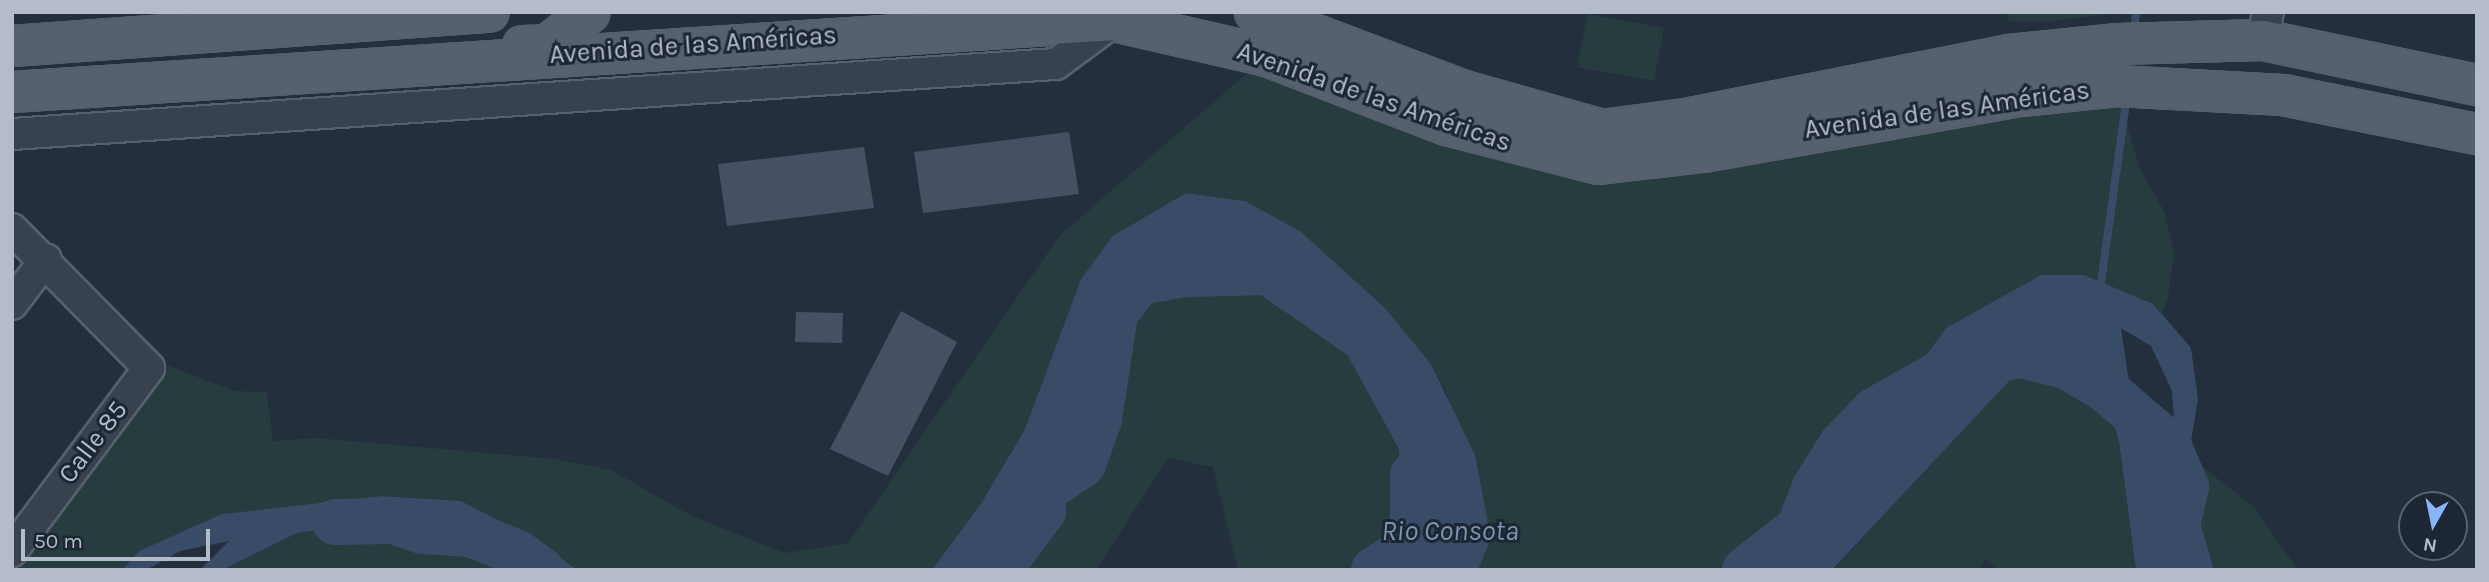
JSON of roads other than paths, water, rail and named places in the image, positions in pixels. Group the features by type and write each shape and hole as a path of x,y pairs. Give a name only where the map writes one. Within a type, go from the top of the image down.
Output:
{"main road":[{"path":"12,46 489,12"},
{"name":"Avenida de las Américas","path":"1255,12 1461,90 1602,130 1686,119 2010,55 2266,26 2477,85"},
{"name":"Avenida de las Américas","path":"12,92 476,60 574,27 1114,21 1267,55 1447,125 1600,164 1703,152 2021,96 2117,86 2283,95 2477,134"}],"street":[{"path":"12,134 1056,64 1114,21"},
{"path":"574,27 631,91"},
{"path":"12,229 46,260 12,304"},
{"name":"Calle 85","path":"12,551 149,368 46,260"}],"water":[{"name":"Rio Consota","path":"1186,193 1245,201 1301,232 1385,308 1431,364 1475,455 1491,538 1478,570 1406,570 1413,545 1413,475 1324,312 1268,272 1224,254 1139,282 1116,314 1072,441 999,570 932,570 982,502 1025,429 1081,279 1113,236"},
{"path":"2041,275 2084,275 2153,304 2191,348 2198,399 2177,526 2180,570 2136,570 2119,442 2105,389 2066,366 2009,381 1832,570 1745,570 1799,528 1946,328","holes":["2121,328 2151,346 2172,391 2174,418 2152,464 2137,436"]},
{"path":"382,496 461,501 537,540 577,570 499,570 461,547 392,521 297,533 222,570 200,570 229,541 180,551 146,570 122,570 139,551 222,514"}],"waterway":[{"path":"2134,34 2136,12"},
{"path":"2100,290 2127,95"},
{"path":"999,570 1043,511 1043,491 1083,464 1099,419 1115,314 1139,282 1186,274 1268,272 1375,346"},
{"path":"2024,356 2066,366 2105,389 2167,442 2186,487 2177,526 2190,570"},
{"path":"1745,570 1799,528 1815,487 1842,444 1875,410 1948,369"},
{"path":"1374,570 1413,545 1413,475 1424,466 1418,423"},
{"path":"335,522 392,521 422,531 470,534 518,553 541,570"}]}
